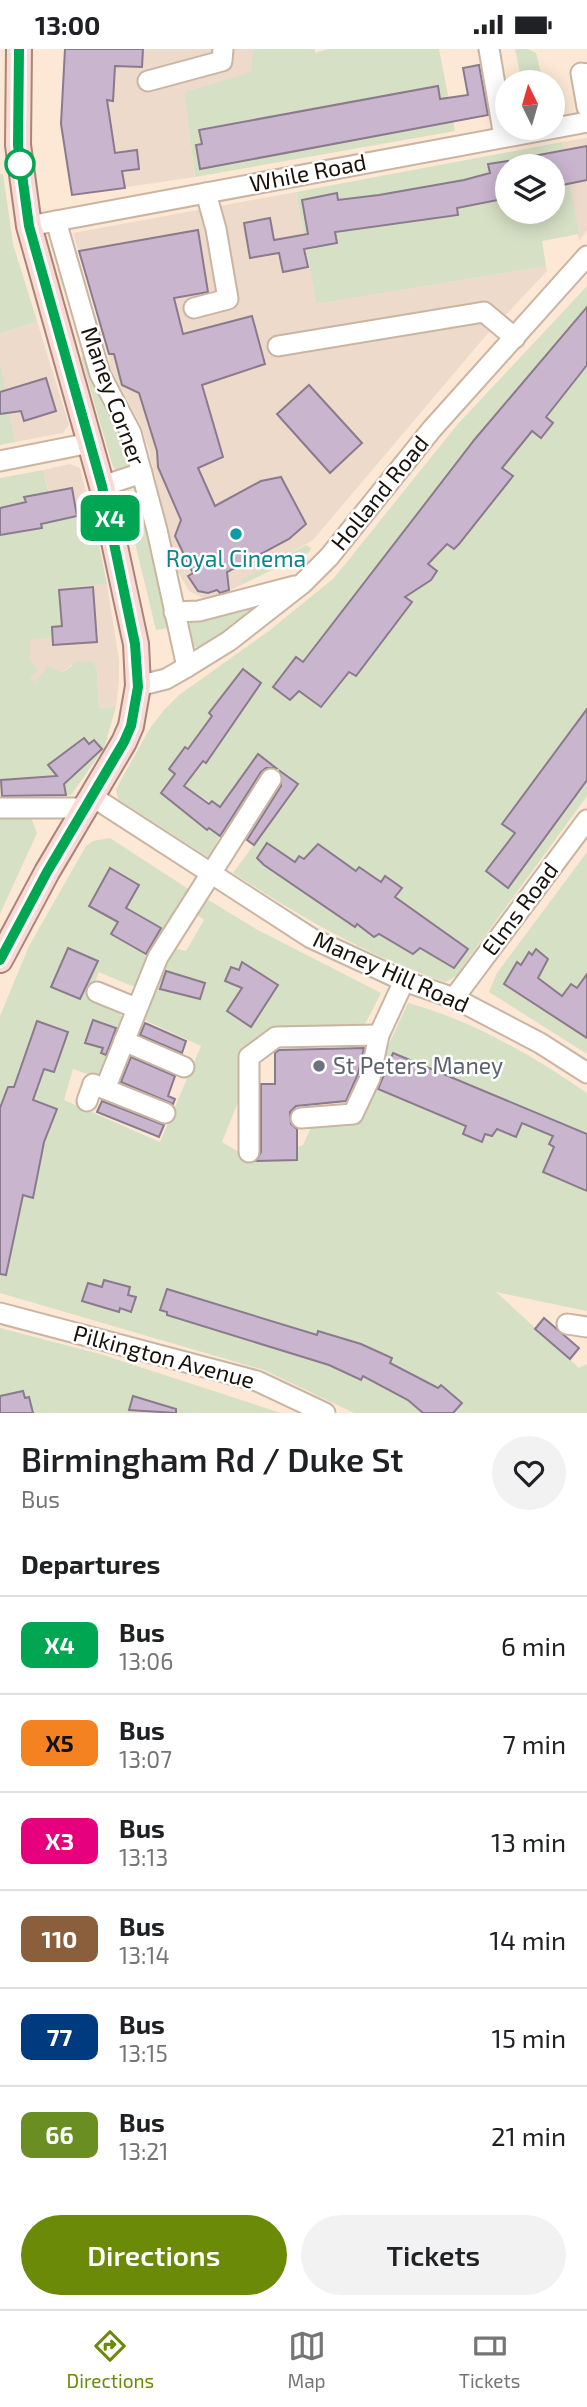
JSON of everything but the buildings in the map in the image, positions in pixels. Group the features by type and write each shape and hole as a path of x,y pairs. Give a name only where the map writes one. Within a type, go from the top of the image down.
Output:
{"main road":[{"path":"0,960 131,726 138,687 127,596 102,486 29,226 18,145 19,49"}],"street":[{"path":"148,81 222,61 223,49"},
{"path":"489,49 495,84"},
{"path":"587,75 581,73 587,107"},
{"name":"While Road","path":"565,126 587,122"},
{"name":"While Road","path":"29,226 495,139"},
{"path":"194,308 228,299 216,229 206,193"},
{"name":"Maney Corner","path":"56,221 94,356 131,433 187,667"},
{"name":"Holland Road","path":"138,687 166,679 229,641 302,584 329,557 432,429 587,256"},
{"path":"278,346 484,313 515,338"},
{"path":"0,461 90,443"},
{"path":"102,486 142,473"},
{"path":"174,613 199,611 302,584"},
{"path":"105,1089 158,957 271,779"},
{"path":"0,808 90,802"},
{"name":"Maney Hill Road","path":"90,802 211,872 311,938 404,981 454,998 540,1044 587,1073"},
{"name":"Elms Road","path":"454,998 587,820"},
{"path":"301,1118 353,1114 370,1078 379,1035 404,981"},
{"path":"97,992 136,1008"},
{"path":"249,1152 249,1057 276,1037 379,1035"},
{"path":"124,1041 184,1067"},
{"path":"87,1101 93,1084 165,1113"},
{"name":"Pilkington Avenue","path":"0,1313 257,1381 325,1413"},
{"path":"567,1324 587,1327"}],"shaded area":[{"path":"65,49 315,49 307,56 184,92 195,177 72,195 61,125"},
{"path":"587,138 587,230 579,241 565,154 562,142"},
{"path":"296,192 316,304 546,266 547,271 483,339 313,540 242,580 243,584 218,596 203,598 189,591 177,570 148,447 140,424 110,368 109,354 73,233"},
{"path":"37,321 69,425 63,433 15,442 0,362 0,334"},
{"path":"70,464 80,468 98,540 89,541 84,516 77,516 72,488 56,490 57,496 50,497 43,470"},
{"path":"107,584 119,660 119,681 116,707 99,708 97,670 71,665 62,673 56,672 34,682 30,678 30,639 52,637 59,588"}],"green space":[{"path":"253,49 315,49 315,53 329,49 439,49 455,131 195,177 184,92 251,72"},
{"path":"515,49 528,49 536,53 540,70 519,70"},
{"path":"562,142 564,154 498,154"},
{"path":"495,155 495,224 565,224 565,158 579,234 542,241 546,266 316,304 296,192"},
{"path":"0,174 3,174 13,244 37,321 0,334"},
{"path":"587,286 587,796 455,977 445,982 388,960 335,934 233,873 298,785 258,755 235,786 247,795 234,817 184,786 222,741 204,729 169,769 175,774 161,793 207,830 209,828 220,836 209,858 118,799 116,789 150,728 164,710 179,695 270,630 334,578 457,425"},
{"path":"85,356 129,451 129,468 121,473 113,467 81,357"},
{"path":"0,362 15,442 0,445"},
{"path":"43,470 55,520 83,516 89,541 98,540 107,584 59,588 62,626 52,627 53,637 30,640 30,661 38,670 30,678 35,682 49,666 62,673 78,661 93,662 97,670 99,708 116,707 104,748 71,795 45,796 44,777 1,780 0,799 0,478"},
{"path":"128,490 134,492 140,500 167,628 156,630 123,493"},
{"path":"306,545 311,548 309,552 243,584 241,580"},
{"path":"255,604 258,608 253,613 202,647 194,647 189,643 188,626 196,617 212,611"},
{"path":"31,817 37,833 0,914 0,818"},
{"path":"110,838 190,890 138,985 132,986 99,972 88,998 119,1013 125,1021 101,1079 73,1069 64,1100 160,1142 201,1046 140,1018 173,948 186,951 204,920 194,912 202,896 256,929 381,993 362,1030 262,1043 222,1142 254,1161 297,1160 297,1147 303,1145 312,1125 354,1119 408,1003 479,1029 545,1065 587,1093 587,1311 496,1292 579,1368 587,1364 587,1413 354,1413 264,1370 0,1293 0,1016 29,946 86,846 93,841"},
{"path":"587,852 587,1054 489,992 497,973"},
{"path":"0,1328 100,1354 281,1413 0,1413"}],"bus line":[{"name":"X4","path":"0,960 47,872 124,742 131,726 138,687 135,644 112,529 29,226 18,145 19,49"}],"place":[{"name":"Royal Cinema","path":"236,534"},
{"name":"St Peters Maney","path":"319,1066"}]}
